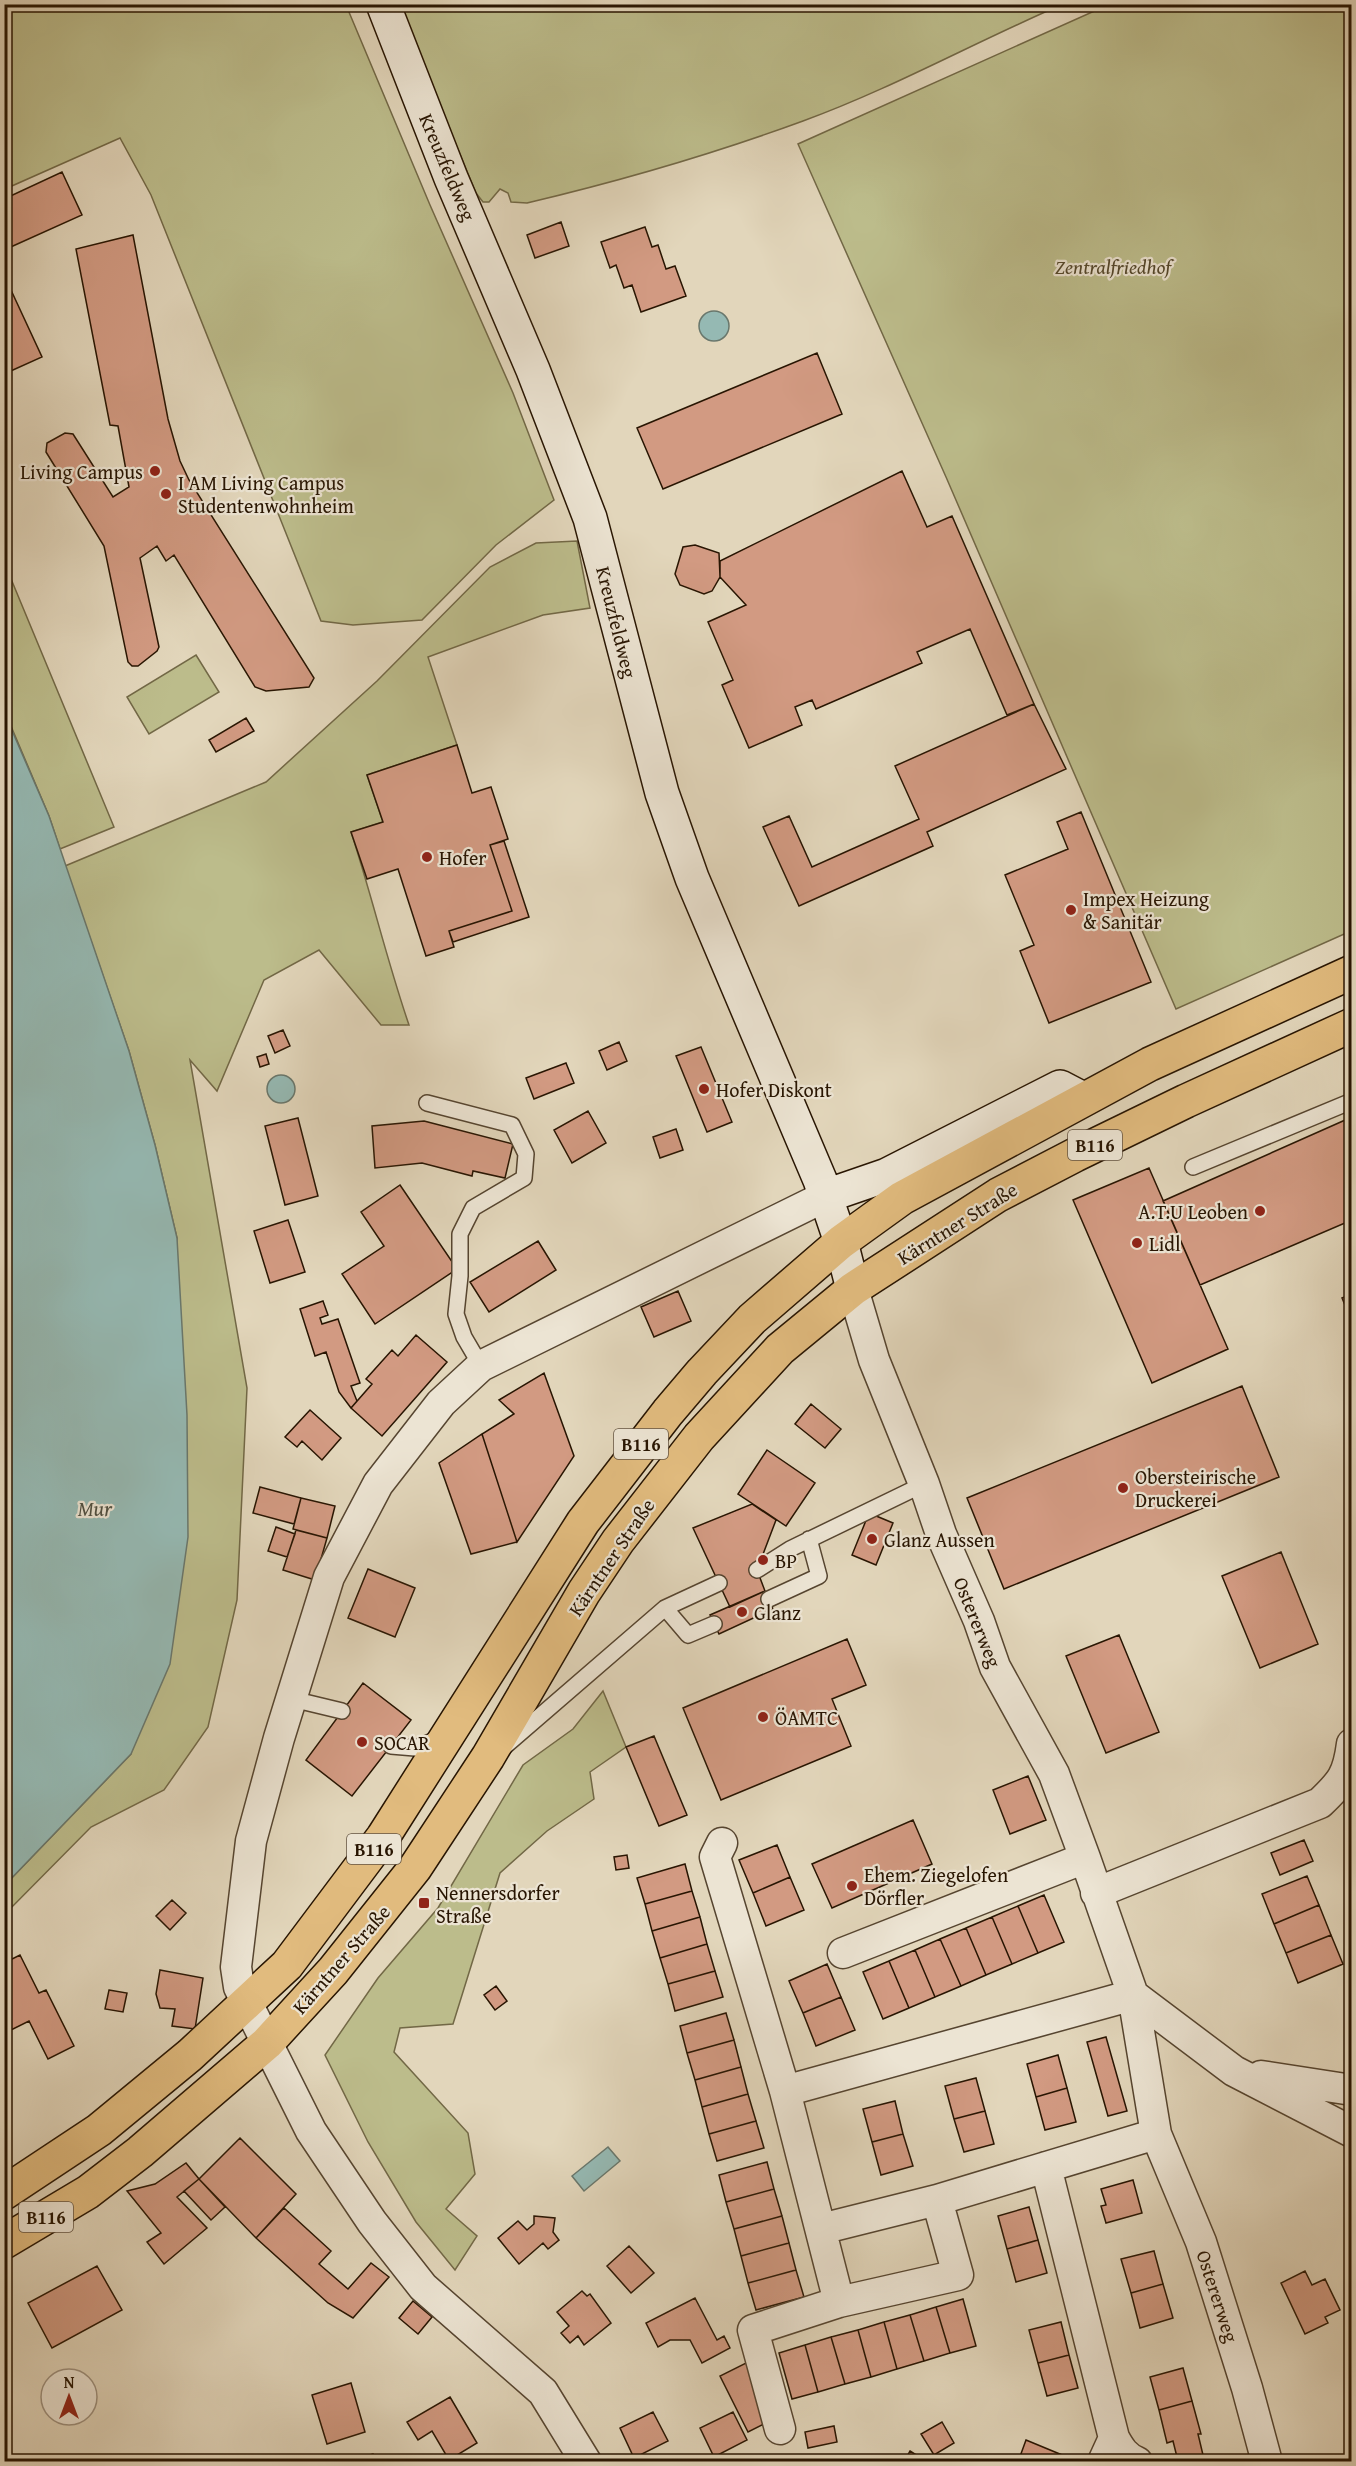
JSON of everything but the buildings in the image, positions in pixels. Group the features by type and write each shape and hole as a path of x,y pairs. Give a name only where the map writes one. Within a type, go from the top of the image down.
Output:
{"main road":[{"name":"Kreuzfeldweg","path":"383,4 452,178 533,370 590,518 662,793 696,888 809,1151 841,1242"},
{"name":"Kärntner Straße","path":"4,2193 99,2130 190,2055 287,1965 383,1837 583,1522 633,1454 702,1372 745,1327 841,1242 902,1198 1150,1064 1352,972"},
{"name":"Kärntner Straße","path":"4,2242 88,2192 140,2152 267,2043 333,1971 403,1886 488,1757 584,1592 644,1505 728,1403 780,1349 853,1289 998,1195 1186,1101 1352,1025"},
{"path":"826,1196 887,1175 1060,1087 1083,1099"},
{"name":"Ostererweg","path":"841,1242 853,1289"}],"street":[{"path":"586,2462 543,2392 423,2287 372,2222 311,2131 239,1987 236,1967 251,1841 329,1577 378,1484 441,1403 481,1366 826,1196"},
{"name":"Ostererweg","path":"853,1289 873,1360 995,1667 1053,1774 1085,1858 1133,1995 1156,2134 1201,2242 1247,2388 1267,2462"},
{"path":"1096,1893 1320,1803 1336,1788 1348,1768 1352,1744"},
{"path":"723,1843 715,1857 785,2091 839,2302"},
{"path":"843,1953 1085,1858"},
{"path":"785,2091 1133,1995 1234,2072 1352,2132"},
{"path":"1234,2072 1352,2090"},
{"path":"821,2229 937,2200 1156,2134"},
{"path":"1046,2167 1108,2450 1120,2450 1137,2462"},
{"path":"780,2429 753,2330 839,2302 958,2275 937,2200"}],"lane":[{"path":"1193,1167 1352,1101"},
{"path":"428,1103 512,1125 526,1154 524,1178 473,1209 460,1234 460,1276 456,1314 464,1337 481,1366"},
{"path":"757,1570 809,1539 924,1484"},
{"path":"769,1599 819,1576 809,1539"},
{"path":"488,1757 512,1743 665,1608 719,1583"},
{"path":"665,1608 688,1635 714,1624"},
{"path":"292,1698 342,1711"},
{"path":"391,1746 420,1747 448,1735"}],"green space":[{"name":"Zentralfriedhof","path":"1110,4 1351,5 1351,931 1176,1009 946,477 798,144"},
{"path":"4,5 346,5 430,205 513,393 554,500 496,545 422,620 353,625 321,621 151,195 120,138 5,189"},
{"path":"398,5 1061,5 868,95 803,121 666,166 527,203 511,202 508,193 500,189 489,202 483,202 476,193"},
{"path":"577,541 590,608 543,615 428,657 457,745 367,775 383,822 351,832 409,1025 381,1025 319,950 264,980 217,1091 190,1060 247,1388 237,1600 208,1727 164,1790 91,1827 5,1914 5,1885 131,1754 177,1238 155,1145 129,1051 65,866 266,782 377,681 490,567 536,543"},
{"path":"4,562 114,827 60,849 49,816 5,712"},
{"path":"196,655 219,692 149,734 127,697"},
{"path":"603,1691 626,1747 590,1772 594,1799 547,1831 500,1873 453,2024 400,2028 394,2052 468,2133 475,2174 446,2209 477,2236 455,2270 416,2222 368,2142 325,2055 378,1978 438,1908 523,1765 573,1729"}],"water":[{"path":"714,311 724,316 729,326 724,336 714,341 704,336 699,326 704,316"},
{"name":"Mur","path":"4,712 49,816 129,1051 155,1145 177,1238 187,1415 188,1537 170,1664 131,1754 5,1885"},
{"path":"281,1075 291,1079 295,1089 291,1099 281,1103 271,1099 267,1089 271,1079"},
{"path":"608,2147 620,2161 584,2191 572,2176"}],"place":[{"name":"Living Campus","path":"155,471"},
{"name":"I AM Living Campus Studentenwohnheim","path":"166,494"},
{"name":"Hofer","path":"427,857"},
{"name":"Impex Heizung & Sanitär","path":"1071,910"},
{"name":"Hofer Diskont","path":"704,1089"},
{"name":"A.T.U Leoben","path":"1260,1211"},
{"name":"Lidl","path":"1137,1243"},
{"name":"Obersteirische Druckerei","path":"1123,1488"},
{"name":"Glanz Aussen","path":"872,1539"},
{"name":"BP","path":"763,1560"},
{"name":"Glanz","path":"742,1612"},
{"name":"ÖAMTC","path":"763,1717"},
{"name":"SOCAR","path":"362,1742"},
{"name":"Ehem. Ziegelofen Dörfler","path":"852,1886"},
{"name":"Nennersdorfer Straße","path":"424,1903"}]}
